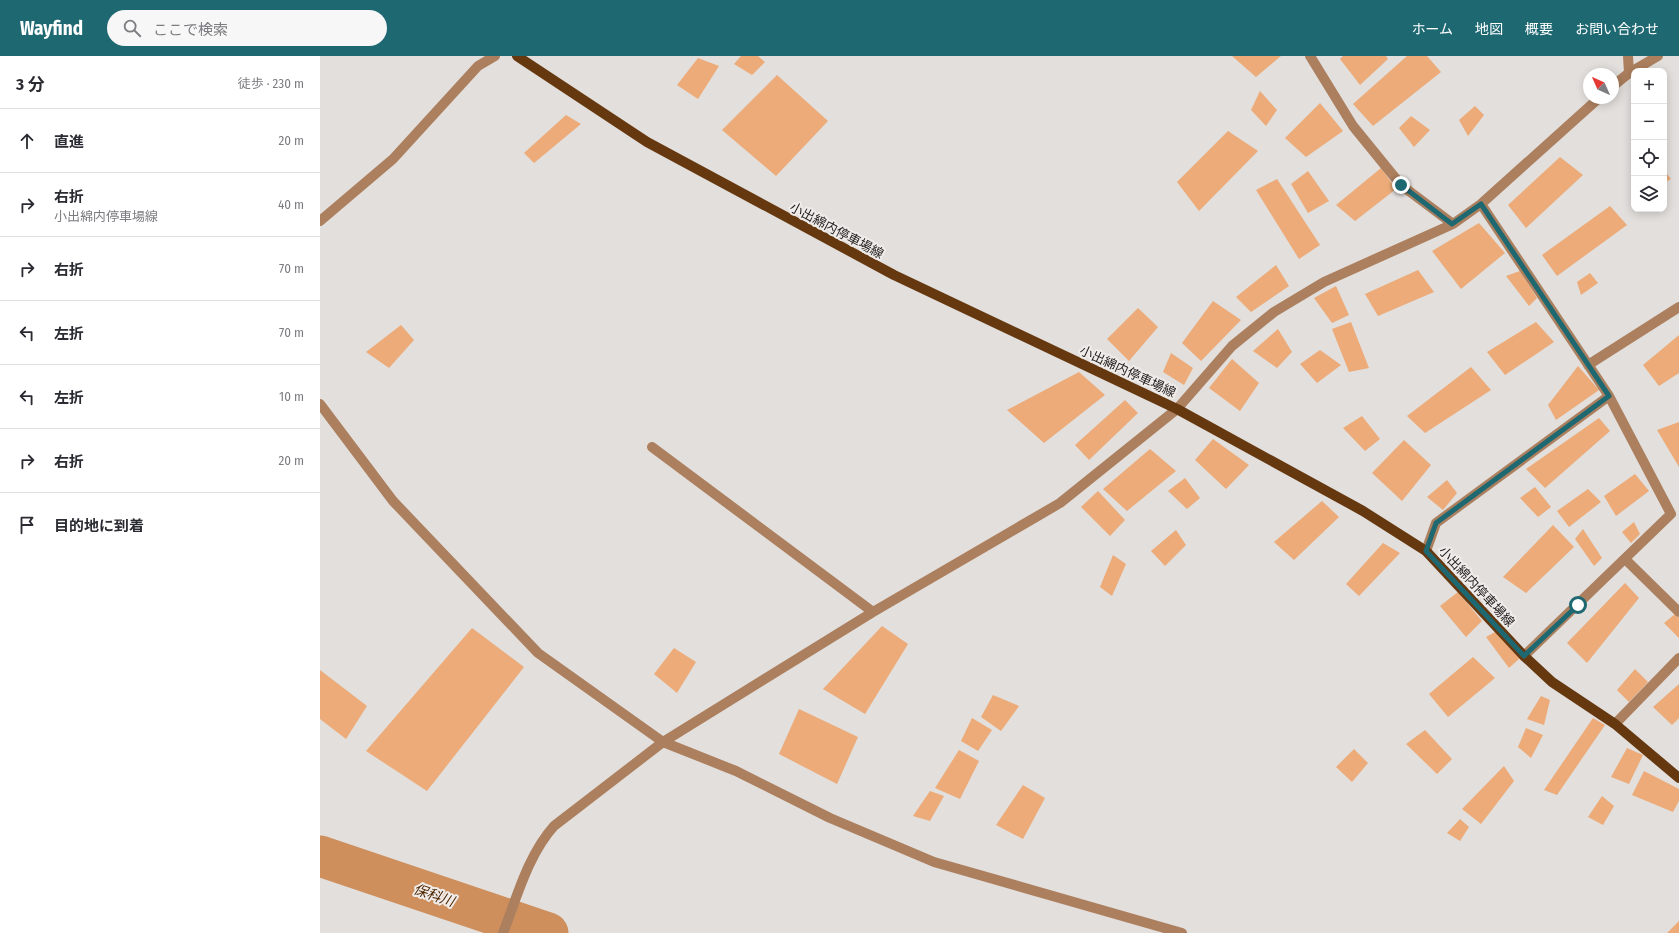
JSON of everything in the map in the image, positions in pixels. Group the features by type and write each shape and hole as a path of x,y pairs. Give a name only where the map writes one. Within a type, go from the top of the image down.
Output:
{"main road":[{"name":"小出綿内停車場線","path":"517,56 647,142 894,276 1177,409 1363,511 1426,551 1524,656 1552,682 1615,724 1679,778"}],"street":[{"path":"320,221 393,159 478,66 495,56"},
{"path":"1310,56 1353,126 1401,185 1452,224"},
{"path":"1628,56 1629,73"},
{"path":"1619,81 1629,73 1658,56"},
{"path":"503,933 529,866 544,838 554,826 663,742 873,612 1060,503 1177,409 1232,346 1274,312 1324,282 1452,224 1481,204 1592,104"},
{"path":"1481,204 1609,396 1671,514 1524,656"},
{"path":"1588,365 1679,307"},
{"path":"1426,551 1436,523 1609,396"},
{"path":"320,404 393,501 538,653 663,742 736,771 830,818 934,862 1182,933"},
{"path":"652,446 873,612"},
{"path":"1625,559 1679,612"},
{"path":"1615,724 1679,658"}],"building":[{"path":"741,56 758,56 765,62 752,75 734,64"},
{"path":"1232,56 1281,56 1256,77"},
{"path":"1343,56 1386,56 1388,59 1360,85 1340,59"},
{"path":"1407,56 1427,56 1441,72 1373,126 1353,104"},
{"path":"698,58 719,66 698,99 677,85"},
{"path":"777,75 828,121 776,176 722,130"},
{"path":"1260,91 1277,110 1266,126 1251,110"},
{"path":"1320,103 1343,131 1306,157 1285,138"},
{"path":"1475,106 1484,115 1468,136 1459,120"},
{"path":"566,115 581,124 534,163 524,153"},
{"path":"1411,116 1430,130 1414,147 1399,128"},
{"path":"1228,131 1258,151 1199,211 1177,182"},
{"path":"1560,157 1583,175 1526,228 1508,205"},
{"path":"1381,168 1396,189 1355,221 1336,205"},
{"path":"1308,171 1329,201 1308,213 1291,184"},
{"path":"1667,174 1671,179 1667,181"},
{"path":"1277,179 1320,245 1299,259 1256,190"},
{"path":"1610,206 1627,225 1557,276 1542,255"},
{"path":"1479,223 1505,253 1461,289 1432,251"},
{"path":"1276,265 1289,286 1251,312 1236,297"},
{"path":"1418,270 1434,292 1378,316 1365,294"},
{"path":"1520,271 1537,298 1529,306 1506,276"},
{"path":"1590,273 1598,283 1581,295 1577,282"},
{"path":"1336,286 1349,315 1332,323 1314,298"},
{"path":"1213,301 1241,320 1201,361 1182,343"},
{"path":"1138,308 1158,327 1129,361 1107,339"},
{"path":"1351,322 1369,368 1349,372 1332,329"},
{"path":"1536,322 1554,342 1505,375 1487,352"},
{"path":"401,325 414,340 389,368 366,352"},
{"path":"1278,329 1292,352 1277,368 1253,351"},
{"path":"1679,335 1679,373 1659,386 1643,365"},
{"path":"1320,350 1341,365 1317,383 1300,364"},
{"path":"1171,353 1193,368 1184,385 1163,372"},
{"path":"1232,359 1259,383 1240,411 1209,388"},
{"path":"1578,366 1599,390 1556,420 1548,405"},
{"path":"1471,367 1491,390 1425,433 1407,416"},
{"path":"1079,372 1105,395 1044,443 1007,410"},
{"path":"1125,400 1138,413 1089,460 1075,445"},
{"path":"1362,416 1380,439 1365,451 1343,428"},
{"path":"1599,418 1610,431 1545,488 1526,469"},
{"path":"1679,422 1679,467 1657,430"},
{"path":"1213,439 1249,465 1226,489 1195,460"},
{"path":"1404,440 1431,465 1402,501 1372,473"},
{"path":"1150,449 1176,471 1127,511 1103,489"},
{"path":"1635,474 1649,491 1616,516 1604,496"},
{"path":"1185,478 1200,498 1187,509 1168,491"},
{"path":"1447,480 1457,493 1443,510 1427,497"},
{"path":"1535,487 1551,507 1538,517 1520,498"},
{"path":"1588,489 1601,502 1569,527 1557,511"},
{"path":"1098,491 1125,520 1110,536 1081,507"},
{"path":"1322,501 1339,517 1294,560 1274,542"},
{"path":"1634,522 1640,534 1631,543 1622,532"},
{"path":"1553,525 1574,547 1526,593 1503,577"},
{"path":"1583,529 1602,558 1594,566 1575,539"},
{"path":"1176,530 1186,545 1165,566 1151,551"},
{"path":"1383,543 1400,553 1359,596 1346,584"},
{"path":"1113,555 1126,564 1112,596 1100,587"},
{"path":"1625,583 1639,598 1587,663 1567,643"},
{"path":"1458,592 1482,621 1466,637 1440,606"},
{"path":"1675,614 1679,618 1679,638 1664,623"},
{"path":"882,626 908,644 865,714 823,689"},
{"path":"472,628 524,667 427,791 366,751"},
{"path":"1495,632 1520,658 1509,668 1486,637"},
{"path":"674,648 696,662 677,693 654,674"},
{"path":"1473,657 1495,678 1448,717 1429,694"},
{"path":"1635,669 1648,682 1629,702 1617,690"},
{"path":"320,670 367,706 346,739 320,719"},
{"path":"1679,684 1679,718 1672,725 1653,707"},
{"path":"993,695 1019,706 1001,731 981,717"},
{"path":"1541,696 1550,700 1544,725 1527,719"},
{"path":"799,709 858,737 837,784 779,754"},
{"path":"972,718 992,730 978,751 961,741"},
{"path":"1593,718 1605,725 1557,795 1544,790"},
{"path":"1526,728 1543,735 1531,758 1518,747"},
{"path":"1425,730 1452,759 1437,774 1406,744"},
{"path":"1627,748 1643,755 1629,784 1611,777"},
{"path":"1354,749 1368,763 1352,782 1336,767"},
{"path":"959,750 979,761 960,799 935,788"},
{"path":"1504,766 1514,781 1481,824 1462,809"},
{"path":"1644,771 1679,789 1679,801 1673,812 1632,795"},
{"path":"1023,785 1045,798 1023,839 996,825"},
{"path":"930,791 944,796 930,821 913,816"},
{"path":"1602,796 1614,806 1603,825 1588,817"},
{"path":"1460,819 1469,827 1460,841 1447,833"},
{"path":"1679,921 1679,933 1667,933"}],"waterway":[{"name":"保科川","path":"320,856 548,933"}],"route":[{"path":"1401,185 1452,224 1481,204 1609,396 1436,523 1426,551 1524,656 1578,605"}]}
